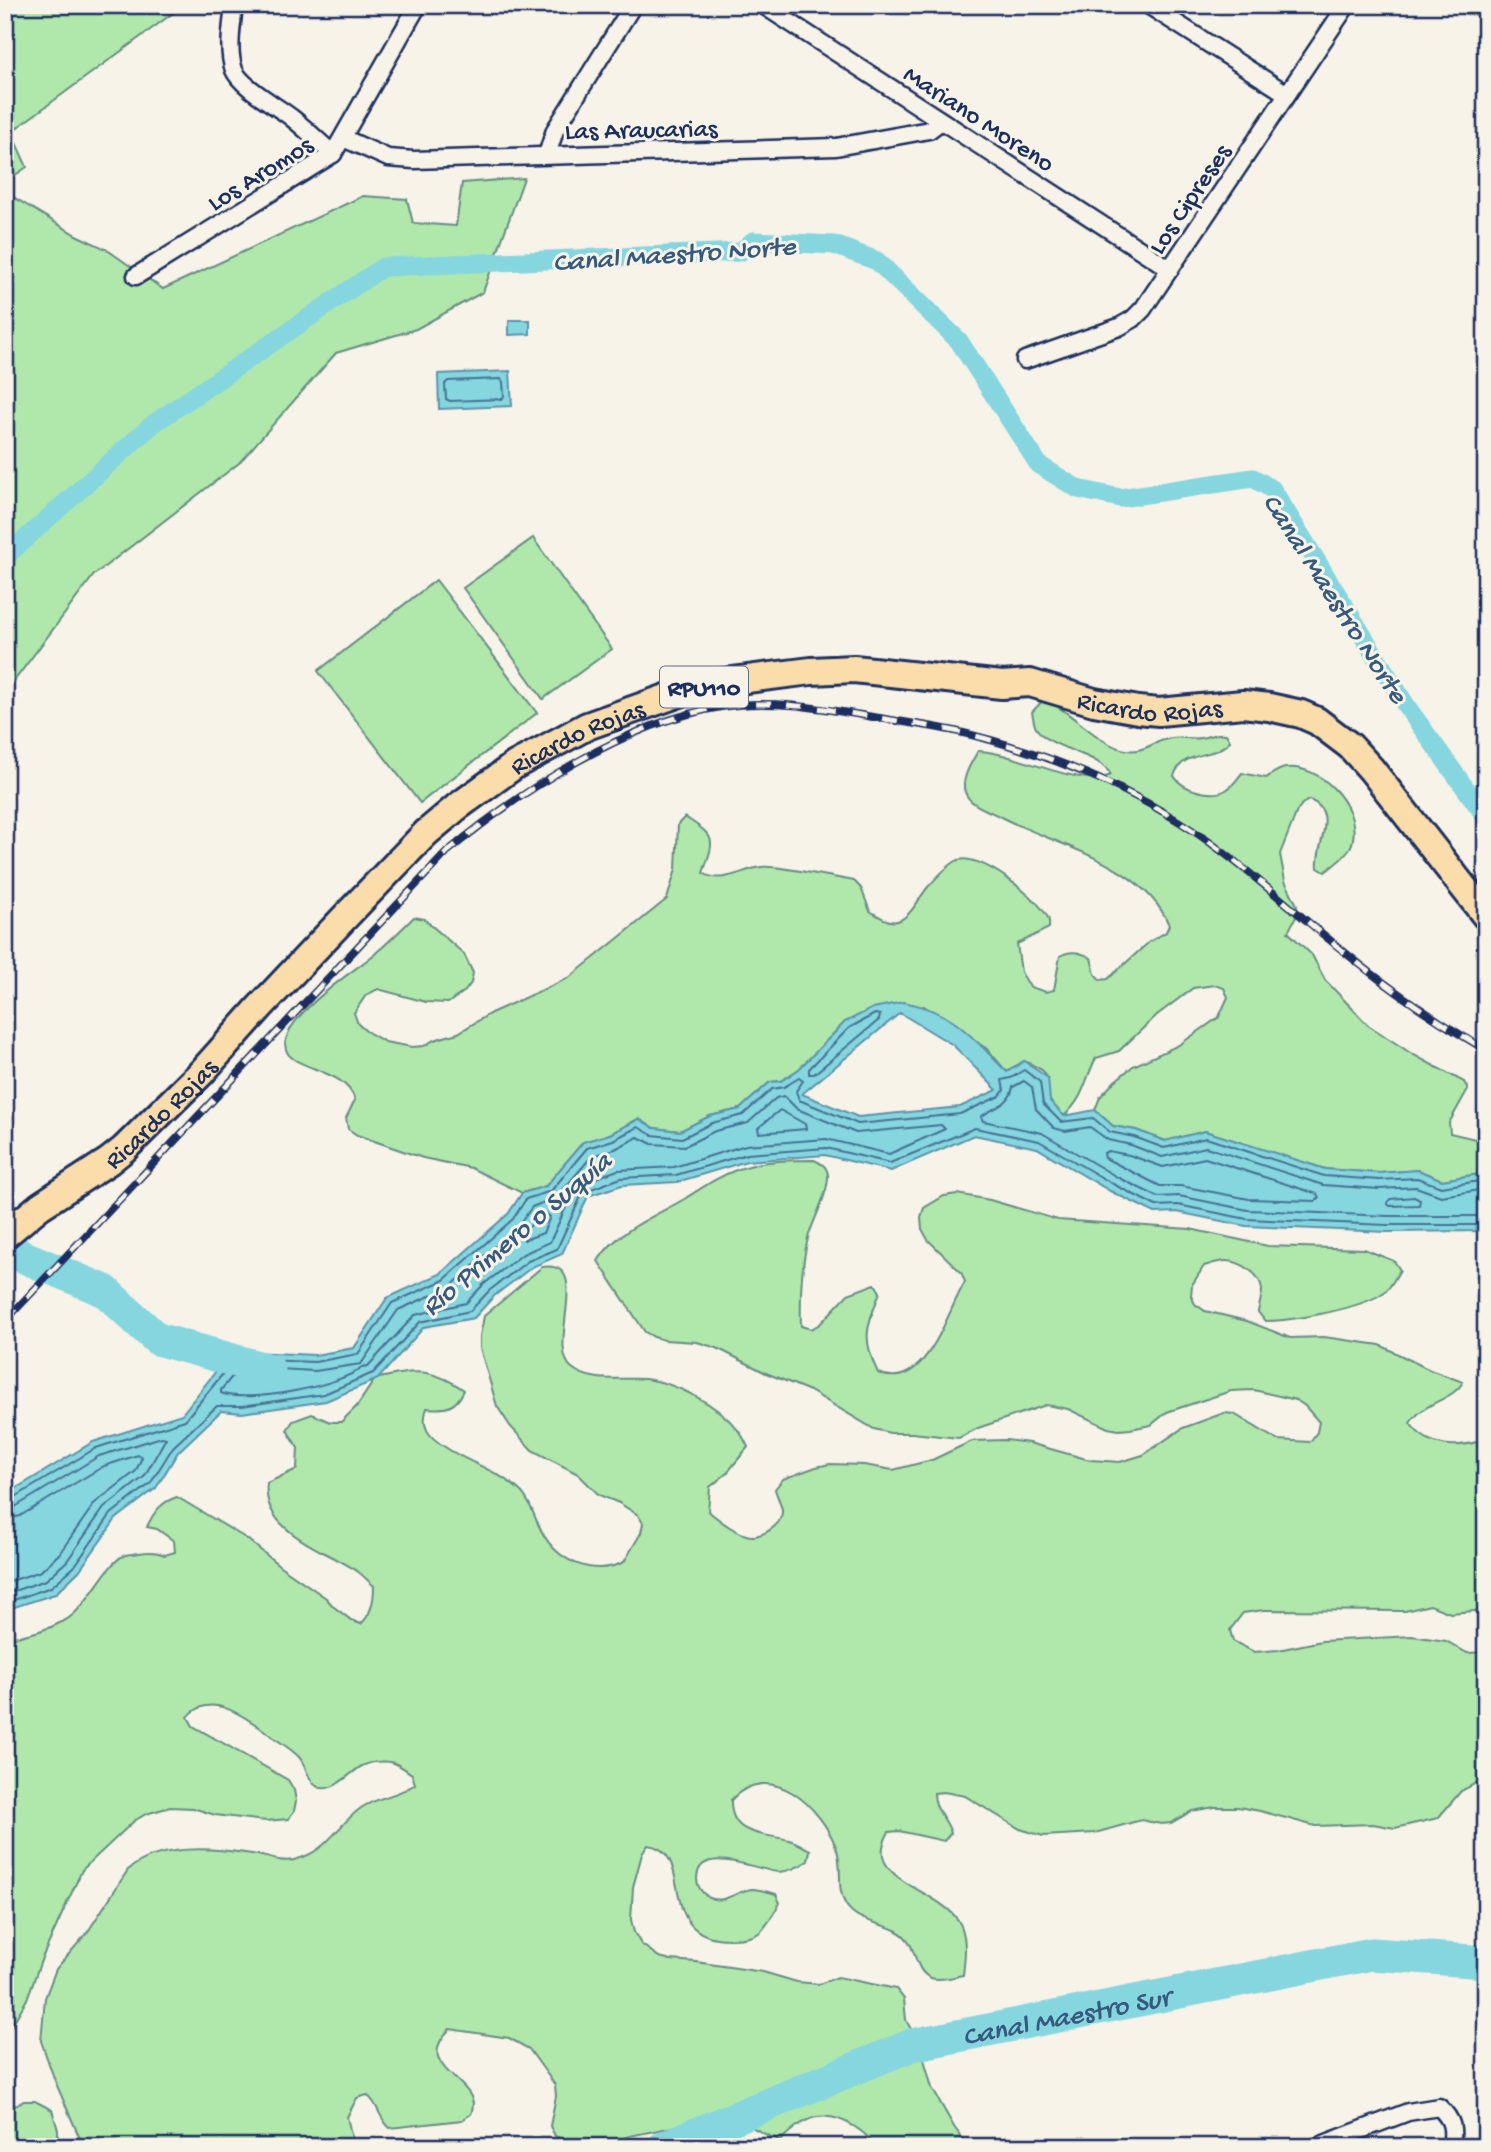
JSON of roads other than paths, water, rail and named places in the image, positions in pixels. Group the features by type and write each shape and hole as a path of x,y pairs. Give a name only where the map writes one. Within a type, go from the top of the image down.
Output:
{"main road":[{"name":"Ricardo Rojas","path":"13,1228 124,1149 201,1073 426,833 457,807 515,765 587,726 656,701 724,682 811,671 854,669 991,684 1030,683 1094,702 1138,710 1159,712 1243,704 1301,714 1317,721 1350,746 1486,916"}],"street":[{"path":"234,5 231,38 235,73 243,82 293,118 333,154"},
{"name":"Los Aromos","path":"136,276 333,154 418,5"},
{"path":"547,155 555,130 633,5"},
{"name":"Mariano Moreno","path":"763,5 1170,269"},
{"path":"1147,5 1287,94"},
{"name":"Los Cipreses","path":"1024,360 1126,323 1143,309 1347,5"},
{"name":"Las Araucarias","path":"343,138 388,158 414,160 836,146 929,130 942,121"},
{"path":"1315,2147 1408,2112 1429,2107 1439,2107 1450,2117 1454,2132 1451,2147"}],"water":[{"path":"509,320 530,320 530,334 509,335"},
{"path":"510,371 512,406 439,409 438,374"},
{"name":"Río Primero o Suquía","path":"903,1002 921,1006 950,1019 1007,1072 1024,1061 1048,1078 1050,1101 1064,1116 1095,1110 1113,1126 1136,1130 1165,1141 1205,1131 1325,1169 1379,1173 1418,1170 1442,1180 1486,1173 1486,1231 1387,1232 1246,1226 1177,1212 1155,1213 1110,1191 1037,1148 974,1135 891,1171 825,1155 747,1161 677,1182 622,1185 588,1196 562,1254 532,1267 494,1296 474,1318 424,1327 378,1379 326,1401 242,1413 221,1411 178,1452 156,1488 116,1519 79,1571 55,1594 5,1610 5,1495 93,1442 182,1414 232,1351 315,1355 354,1348 387,1298 440,1274 508,1214 522,1193 546,1186 583,1142 610,1134 639,1119 654,1128 680,1131 710,1116 740,1109 770,1082 781,1081 799,1069 845,1022 873,1008","holes":["900,1013 953,1045 997,1090 960,1107 858,1117 802,1094"]}],"waterway":[{"name":"Canal Maestro Norte","path":"5,557 153,424 383,267 740,252 753,241 834,245 877,261 959,341 1039,465 1078,489 1120,498 1253,478 1272,489 1407,707 1486,817"},
{"path":"5,1245 24,1257 105,1291 157,1339 269,1370"},
{"name":"Canal Maestro Sur","path":"664,2147 912,2045 1372,1954 1486,1962"}],"railway":[{"path":"5,1321 447,852 507,806 575,763 648,728 685,715 721,707 757,704 794,706 955,731 1021,749 1119,788 1150,804 1208,841 1387,985 1486,1050"}]}
